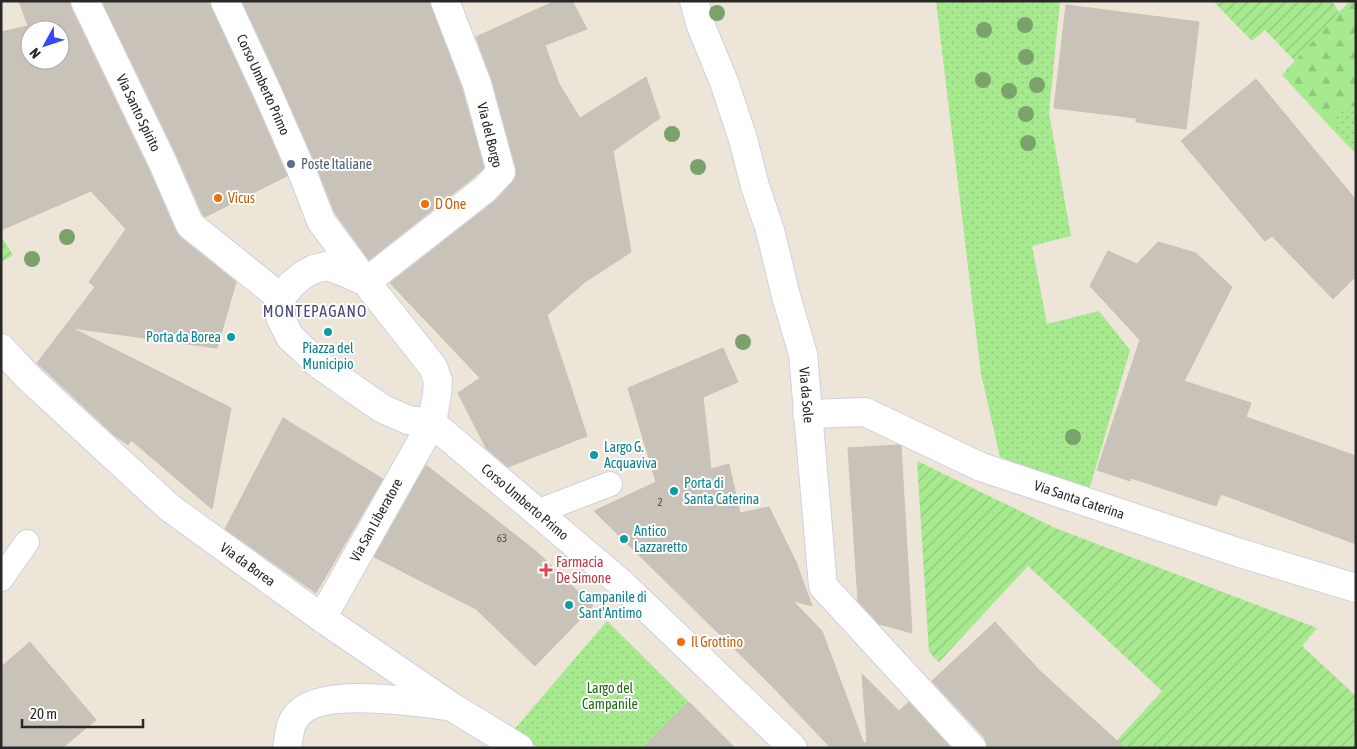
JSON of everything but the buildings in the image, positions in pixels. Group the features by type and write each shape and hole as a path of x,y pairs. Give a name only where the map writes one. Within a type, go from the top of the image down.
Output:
{"street":[{"name":"Via Santo Spirito","path":"85,1 162,161 190,225 281,298"},
{"name":"Corso Umberto Primo","path":"225,1 301,169 321,221 370,279"},
{"name":"Via del Borgo","path":"370,279 484,188 501,172 477,84 445,1"},
{"name":"Via da Sole","path":"694,1 701,26 724,82 740,129 755,186 770,230 786,296 803,354 823,586 972,748"},
{"path":"327,266 370,279 433,367 438,381 432,423 408,420 381,408 320,365 290,337 281,319 281,298 292,284 314,269 327,266"},
{"name":"Via da Borea","path":"1,348 29,378 170,508 322,618 452,707 519,748"},
{"name":"Via Santa Caterina","path":"808,414 865,412 982,467 1240,553 1356,588"},
{"name":"Corso Umberto Primo","path":"432,423 622,584 793,748"},
{"name":"Via San Liberatore","path":"322,618 432,423"},
{"path":"287,748 294,718 301,711 321,701 341,698 395,700 452,707"}],"lane":[{"path":"538,512 610,484"},
{"path":"1,579 27,542"}],"green space":[{"path":"936,1 1060,1 1049,113 1071,236 1032,246 1047,324 1099,311 1130,350 1089,490 1000,457 981,374"},
{"path":"1213,1 1332,1 1339,12 1295,61 1265,30 1252,41"},
{"path":"1350,1 1356,1 1356,103 1354,106 1331,113 1335,132 1282,75"},
{"path":"1356,103 1356,154 1335,132 1331,113 1354,106"},
{"path":"1,236 13,255 1,262"},
{"path":"917,461 1055,528 1317,628 1302,646 1356,696 1356,748 1110,748 1162,691 1028,566 939,662 929,652"},
{"name":"Largo del Campanile","path":"607,621 689,702 643,748 539,748 513,731"}],"place":[{"name":"Poste Italiane","path":"291,164"},
{"name":"Vicus","path":"218,198"},
{"name":"D One","path":"425,204"},
{"name":"Piazza del Municipio","path":"328,332"},
{"name":"Porta da Borea","path":"231,337"},
{"name":"Largo G. Acquaviva","path":"594,455"},
{"name":"Porta di Santa Caterina","path":"674,491"},
{"name":"Antico Lazzaretto","path":"624,539"},
{"name":"Farmacia De Simone","path":"546,570"},
{"name":"Campanile di Sant'Antimo","path":"569,605"},
{"name":"Il Grottino","path":"681,642"}],"district":[{"name":"MONTEPAGANO","path":"315,311"}]}
